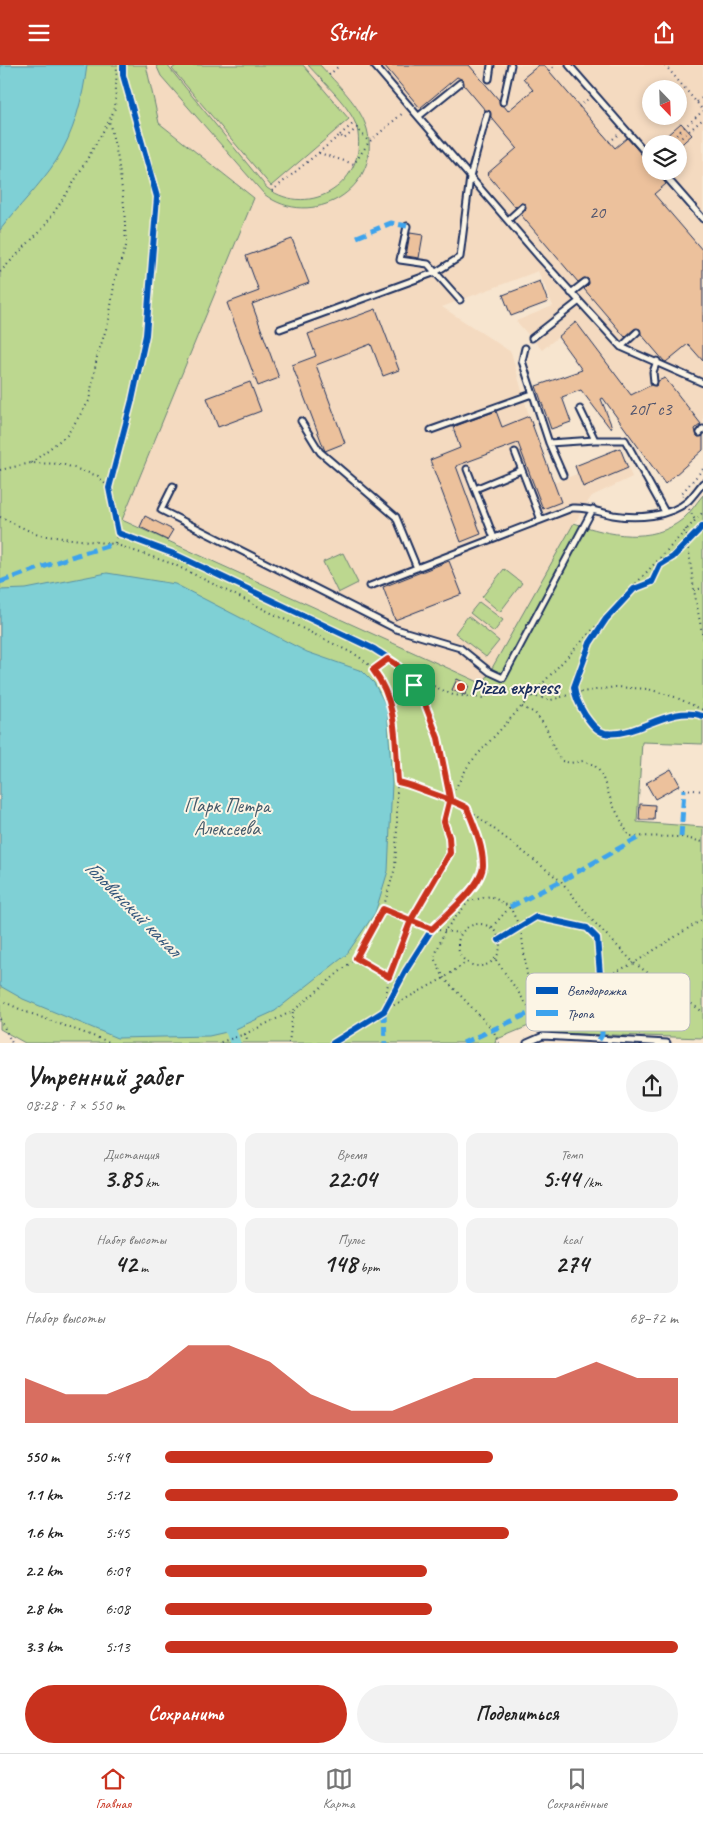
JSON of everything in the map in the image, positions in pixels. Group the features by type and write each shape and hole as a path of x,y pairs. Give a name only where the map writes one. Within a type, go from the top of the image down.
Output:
{"lane":[{"path":"374,65 578,302 621,347 657,361 703,383"},
{"path":"489,79 491,65"},
{"path":"503,102 510,65"},
{"path":"569,65 642,149"},
{"path":"419,116 460,83"},
{"path":"280,329 436,272 460,257 470,177 487,114"},
{"path":"669,180 703,219"},
{"path":"508,220 522,207"},
{"path":"407,226 400,259 428,265 460,300"},
{"path":"571,293 585,282"},
{"path":"532,338 578,302"},
{"path":"621,347 637,332"},
{"path":"525,348 522,361 549,443 562,475"},
{"path":"654,382 653,372 657,361"},
{"path":"431,430 532,394"},
{"path":"580,409 595,440"},
{"path":"301,421 320,452 396,517 417,568"},
{"path":"549,443 625,440 665,512"},
{"path":"515,451 541,520"},
{"path":"467,469 494,538"},
{"path":"475,489 522,470"},
{"path":"370,586 572,508 584,507 625,517 648,516 665,512 686,502 703,483"},
{"path":"173,486 161,511 396,629 460,648 502,679 593,509"},
{"path":"527,1043 543,1036 617,1042 667,1043"}],"path":[{"path":"0,272 44,227 71,187 109,121 115,108 117,65"},
{"path":"123,65 123,75"},
{"path":"329,75 340,65"},
{"path":"549,71 554,65"},
{"path":"665,65 703,110 676,135"},
{"path":"579,107 594,94"},
{"path":"697,102 703,97"},
{"path":"319,153 354,164 369,142 411,107"},
{"path":"684,135 703,119"},
{"path":"31,463 67,435 89,401 97,357 109,320 115,278 126,246 124,205 118,159 109,121"},
{"path":"272,191 355,122"},
{"path":"340,135 344,139 357,128 369,142"},
{"path":"609,142 625,129"},
{"path":"0,470 31,463 62,463 98,476 109,488"},
{"path":"111,479 109,488 111,496"},
{"path":"384,1011 389,977 411,920 450,853 449,837 444,822 450,798 469,764 703,512"},
{"path":"0,517 38,535 114,544 173,564 358,656 373,670 387,692 392,710 398,782 395,868 383,909 356,958 293,1011 245,1034 218,1043"},
{"path":"686,529 703,638"},
{"path":"114,544 117,530 127,537"},
{"path":"655,575 660,565 667,561"},
{"path":"590,643 606,619 634,589 647,584"},
{"path":"694,590 703,588"},
{"path":"381,654 396,664"},
{"path":"373,670 388,659"},
{"path":"408,678 416,689 430,685 453,695 483,698 494,691 502,679"},
{"path":"531,696 551,700 574,690 616,687 648,689 675,697 703,710"},
{"path":"574,690 578,701"},
{"path":"521,707 535,713 546,727 556,753 562,761 570,763 583,761 594,765 601,773 612,803 629,836 681,837 703,841"},
{"path":"692,713 703,715"},
{"path":"398,782 415,785 430,793 450,798 467,808 560,881 592,920 634,963 648,973"},
{"path":"448,789 450,798"},
{"path":"684,789 703,791"},
{"path":"467,808 474,826"},
{"path":"457,903 470,891"},
{"path":"499,1043 493,1030 444,978 434,958 445,930 469,901 491,896 510,907 519,927 526,973"},
{"path":"492,927 510,907"},
{"path":"383,909 432,929 460,933"},
{"path":"613,973 634,963 703,919"},
{"path":"427,937 439,922"},
{"path":"513,931 528,922"},
{"path":"475,923 492,927 501,943 496,960 481,967 465,963 456,949 460,933 475,923"},
{"path":"500,940 506,936"},
{"path":"356,958 389,977"},
{"path":"496,960 526,1003"},
{"path":"377,1015 444,978 465,963"},
{"path":"384,1011 393,995"},
{"path":"0,1000 112,1043"},
{"path":"690,1003 703,1012"},
{"path":"289,1043 293,1011"},
{"path":"0,1014 4,1019 12,1043"},
{"path":"541,1031 543,1036"},
{"path":"245,1034 248,1043"}],"shaded area":[{"path":"146,65 703,65 703,450 686,467 665,484 558,337 542,350 516,321 553,306 538,271 442,307 511,352 529,416 554,483 577,474 575,466 620,448 632,477 592,496 584,507 484,684 122,519 254,198 159,123"}],"green space":[{"name":"Парк Петра Алексеева","path":"0,65 146,65 159,123 254,198 122,520 483,684 574,523 615,534 644,535 671,527 683,519 703,495 703,744 642,742 637,822 703,827 703,1038 552,1033 551,1031 690,1031 690,973 526,973 526,1027 495,1040 496,1043 25,1043 0,1029"},
{"path":"156,65 167,65 267,188 284,197 301,200 318,197 333,190 345,179 354,164 358,147 357,128 354,120 336,95 308,65 320,65 347,95 364,120 367,129 369,151 364,170 354,186 339,198 321,206 302,208 283,204 264,194 161,76"},
{"path":"177,65 303,65 349,119 271,186 172,69"},
{"path":"343,553 358,583 338,593 323,562"},
{"path":"504,569 522,583 500,612 482,597"},
{"path":"479,602 503,620 494,632 470,613"},
{"path":"468,616 499,641 486,657 455,633"}],"water":[{"path":"0,65 87,65 77,115 68,139 43,179 0,230"},
{"path":"107,573 175,584 307,652 362,671 374,683 387,707 392,783 388,871 375,913 346,955 275,1011 231,1031 209,1036 117,1038 23,999 0,986 0,590 26,589"}],"building":[{"path":"384,65 469,65 499,100 500,105 504,106 508,111 533,90 523,78 539,65 544,65 615,148 627,138 642,155 642,180 663,180 666,184 654,194 703,251 703,361 688,344 666,362 664,361 641,334 640,329 634,329 625,337 584,289 589,284 588,279 584,278 578,282 521,215 526,209 525,204 521,203 515,207 487,174 517,148 491,117 490,111 485,110 464,85 463,80 457,77 420,108"},
{"path":"679,125 683,125 692,135 687,140 687,135 667,135"},
{"path":"410,233 423,235 419,258 406,256"},
{"path":"292,239 309,283 252,304 279,378 258,386 227,303 259,291 246,256"},
{"path":"540,281 548,302 511,316 503,295"},
{"path":"376,309 399,370 383,376 371,344 316,365 345,443 325,451 292,365 316,356 308,334"},
{"path":"576,322 631,395 651,385 656,386 658,381 665,378 701,424 695,429 698,437 703,436 703,450 665,484 603,398 601,399 612,427 610,428 581,390 562,397 571,422 551,429 536,386 582,370 558,337"},
{"path":"250,382 261,411 218,427 207,398"},
{"path":"496,411 502,427 529,416 561,502 543,509 518,443 456,466 481,534 461,542 430,460 460,448 453,427"},
{"path":"620,448 628,468 583,487 575,466"},
{"path":"145,516 173,530 167,540 140,527"},
{"path":"449,561 462,594 395,620 383,587"},
{"name":"Pizza express","path":"457,679 469,685 465,695 452,690"},
{"path":"671,769 680,785 655,799 646,783"},
{"path":"640,804 655,805 654,820 639,820"}],"waterway":[{"name":"Головинский канал","path":"220,1020 231,1031 235,1043"}],"marked path":[{"path":"357,237 391,223 407,226"},
{"path":"0,582 114,544"},
{"path":"681,837 684,789"},
{"path":"510,907 641,836"},
{"path":"384,1011 385,1043"},
{"path":"463,1043 526,1015"},
{"path":"599,1040 602,1031"}],"cycle path":[{"path":"123,65 123,75 157,197 146,335 132,400 109,488 118,533 174,554 374,649 394,662 409,678 427,709 439,744 450,798"},
{"path":"703,526 673,557 660,565 652,582 634,589 606,619 590,643 574,687 578,702 585,715 596,728 605,733 629,731 678,714 691,713 703,716"},
{"path":"333,1043 384,1011 406,970 432,929 476,884 483,866 480,844 467,808"},
{"path":"499,940 536,917 587,928 597,938 600,973"}],"place":[{"name":"Pizza express","path":"461,687"}],"route":[{"path":"414,685 396,664 388,659 373,670 387,692 392,710 398,782 415,785 430,793 450,798 467,808 480,844 483,866 476,884 432,929 411,920 383,909 356,958 389,977 411,920 450,853 449,837 444,822 450,798 438,738 425,704 414,685"}]}
